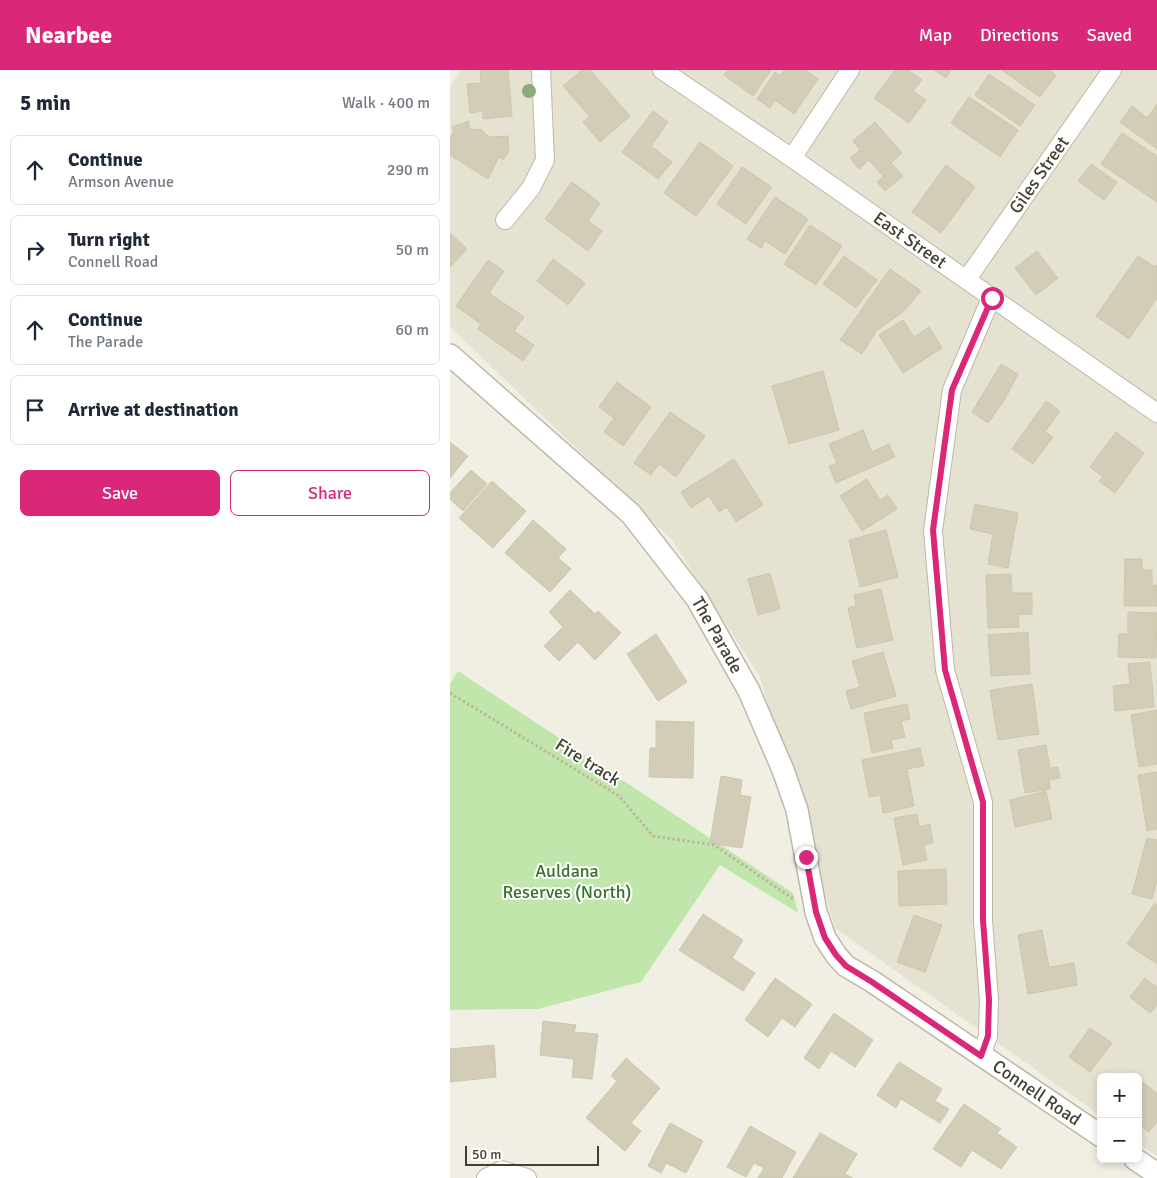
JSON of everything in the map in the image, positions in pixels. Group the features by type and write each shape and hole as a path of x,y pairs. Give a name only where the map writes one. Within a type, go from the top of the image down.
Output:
{"street":[{"path":"505,220 531,188 545,160 541,70"},
{"name":"East Street","path":"662,70 967,279 1157,413"},
{"path":"792,158 850,70"},
{"name":"Giles Street","path":"967,279 1112,70"},
{"path":"981,1056 988,1036 989,1000 983,920 983,802 945,670 933,530 952,390 992,298"},
{"name":"The Parade","path":"450,355 631,514 666,556 697,599 749,691 783,770 797,810 816,912 825,938 846,966 872,982"},
{"name":"Connell Road","path":"872,982 1097,1133"},
{"path":"1141,1163 1157,1174"},
{"path":"486,1178 502,1170 527,1178"}],"path":[{"name":"Fire track","path":"450,693 619,796 653,836 714,845 795,900 813,896"}],"shaded area":[{"path":"461,70 1157,70 1157,1156 1142,1146 1142,1073 1097,1073 1097,1113 835,928 760,677 672,540 450,327 450,86"}],"green space":[{"name":"Auldana Reserves (North)","path":"458,671 793,893 798,913 720,865 641,982 538,1009 450,1010 450,684"}],"building":[{"path":"480,70 508,70 512,116 483,119 483,111 470,113 467,84 481,83"},
{"path":"582,70 590,70 630,116 600,142 583,122 590,117 563,86"},
{"path":"728,70 771,70 753,96 724,75"},
{"path":"784,70 806,70 818,79 794,114 775,100 770,108 757,99 775,72 780,76"},
{"path":"895,70 908,70 922,80 913,91 926,100 909,123 874,98"},
{"path":"934,70 951,70 946,78"},
{"path":"1002,70 1049,70 1056,75 1040,97"},
{"path":"989,74 1035,105 1020,126 975,95"},
{"path":"969,97 1018,130 1000,157 951,123"},
{"path":"1157,104 1157,149 1120,122 1132,106 1147,118"},
{"path":"653,111 668,122 651,146 672,162 658,179 622,152"},
{"path":"469,121 469,129 482,130 489,137 508,136 509,151 503,160 499,157 488,179 450,155 450,137 454,132 452,127"},
{"path":"875,122 902,153 891,163 903,176 885,191 877,182 883,176 869,160 859,169 850,158 860,150 853,141"},
{"path":"1122,133 1157,156 1157,202 1101,164"},
{"path":"700,142 733,166 696,216 664,193"},
{"path":"1091,164 1117,182 1104,200 1078,181"},
{"path":"946,165 975,187 941,233 912,212"},
{"path":"742,167 772,187 746,224 717,204"},
{"path":"572,182 600,203 588,221 602,231 588,251 545,219"},
{"path":"775,197 808,219 785,254 765,241 761,248 747,239"},
{"path":"810,225 842,246 816,285 784,264"},
{"path":"450,233 467,249 450,267"},
{"path":"1037,251 1058,278 1036,295 1015,268"},
{"path":"844,256 877,280 856,308 823,284"},
{"path":"1138,256 1155,267 1157,265 1157,298 1129,339 1096,316"},
{"path":"553,259 585,283 568,305 537,281"},
{"path":"488,260 504,271 489,293 524,317 514,331 534,345 523,361 478,329 481,324 456,306"},
{"path":"890,269 921,291 902,313 877,330 862,354 840,340"},
{"path":"903,320 914,337 929,327 942,348 903,373 879,335"},
{"path":"1001,364 1018,374 1005,399 988,423 972,412"},
{"path":"823,371 839,430 789,444 772,386"},
{"path":"617,382 651,407 623,446 604,432 614,418 599,407"},
{"path":"1046,401 1060,411 1045,432 1053,437 1033,464 1012,449"},
{"path":"670,412 705,436 676,477 659,464 651,475 634,463"},
{"path":"863,430 872,452 889,444 895,457 836,483 829,466 837,463 829,444"},
{"path":"1116,432 1144,453 1115,493 1099,481 1103,477 1090,467"},
{"path":"450,442 468,456 450,478"},
{"path":"734,459 763,505 736,522 727,507 719,512 709,496 691,508 681,492"},
{"path":"471,470 487,484 463,511 450,499 450,493"},
{"path":"867,479 880,500 888,495 897,509 862,531 840,496"},
{"path":"492,481 526,511 493,548 459,518"},
{"path":"975,504 1018,513 1008,568 988,564 993,534 970,529"},
{"path":"533,520 566,549 558,558 571,569 550,592 505,553"},
{"path":"886,530 898,577 860,587 849,540"},
{"path":"1125,559 1142,559 1142,570 1152,570 1152,585 1157,585 1157,606 1124,606"},
{"path":"770,573 780,609 758,615 748,579"},
{"path":"1011,574 1012,593 1032,593 1032,614 1018,615 1019,627 988,628 986,575"},
{"path":"881,589 893,640 857,648 848,608 856,606 854,595"},
{"path":"570,590 595,614 598,611 621,633 595,660 578,642 559,661 544,646 563,627 549,612"},
{"path":"1128,612 1157,613 1156,658 1118,657 1119,634 1128,634"},
{"path":"1028,632 1030,674 991,676 988,635"},
{"path":"656,634 687,682 658,701 627,654"},
{"path":"883,652 896,696 851,709 846,691 860,687 852,661"},
{"path":"1150,662 1154,707 1115,711 1113,686 1130,684 1128,664"},
{"path":"1032,684 1039,734 998,740 990,690"},
{"path":"907,704 910,719 901,721 905,737 891,740 893,748 872,753 864,713"},
{"path":"1157,710 1157,764 1139,767 1131,715"},
{"path":"656,721 694,722 693,778 649,777 650,748 656,748"},
{"path":"1046,745 1050,768 1058,767 1060,778 1049,780 1050,789 1025,793 1018,750"},
{"path":"920,748 924,766 907,769 914,806 883,813 880,795 869,797 862,760"},
{"path":"1157,772 1157,829 1147,831 1138,775"},
{"path":"721,776 742,780 740,795 751,797 742,848 710,843"},
{"path":"1046,791 1052,819 1015,827 1010,800"},
{"path":"917,814 919,827 930,824 933,843 924,845 927,860 903,865 894,818"},
{"path":"1147,838 1157,840 1157,881 1152,899 1132,894"},
{"path":"946,869 947,904 899,906 898,871"},
{"path":"1155,903 1157,905 1157,964 1127,944"},
{"path":"703,914 743,940 732,958 755,973 743,991 679,950"},
{"path":"914,915 942,925 925,972 897,962"},
{"path":"1042,930 1049,967 1074,963 1077,985 1028,994 1018,935"},
{"path":"775,978 812,1004 795,1027 782,1018 768,1037 745,1020"},
{"path":"1145,978 1157,987 1157,1005 1150,1013 1130,997"},
{"path":"834,1013 873,1040 855,1067 831,1051 819,1069 804,1058"},
{"path":"543,1021 576,1025 574,1032 598,1034 592,1079 572,1077 574,1059 540,1055"},
{"path":"1090,1028 1112,1043 1090,1072 1069,1057"},
{"path":"494,1045 496,1077 450,1082 450,1049"},
{"path":"626,1058 660,1088 631,1123 641,1131 625,1151 586,1118 617,1081 611,1076"},
{"path":"899,1062 942,1089 935,1101 949,1109 940,1123 901,1099 896,1108 877,1095"},
{"path":"1142,1082 1157,1093 1157,1122 1149,1132 1142,1127"},
{"path":"964,1104 1001,1129 997,1133 1017,1147 1001,1169 972,1150 961,1167 933,1149"},
{"path":"670,1123 703,1141 686,1173 666,1163 661,1173 648,1166"},
{"path":"750,1126 796,1152 782,1178 758,1178 764,1168 754,1163 746,1177 727,1167"},
{"path":"820,1133 857,1154 845,1174 853,1178 793,1178"}],"route":[{"path":"806,857 816,912 825,938 836,955 846,966 981,1056 988,1036 989,1000 983,920 983,802 945,670 933,530 952,390 992,298"}]}
